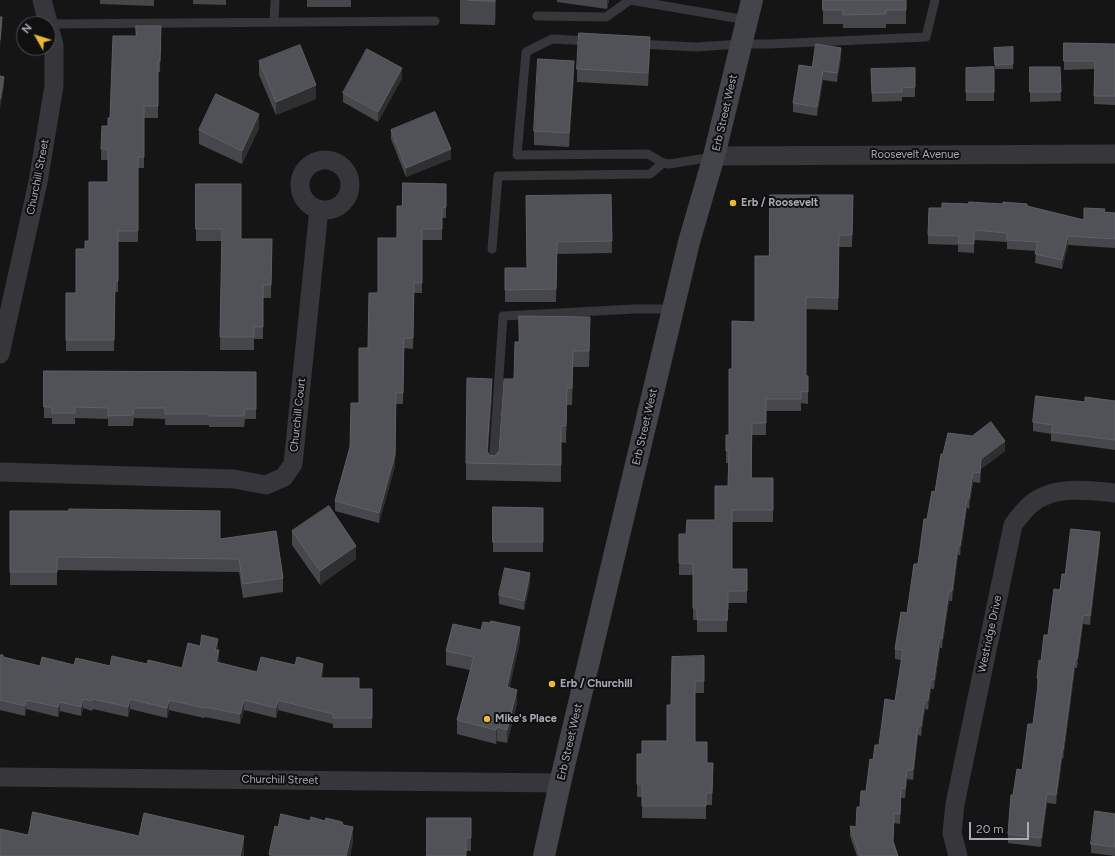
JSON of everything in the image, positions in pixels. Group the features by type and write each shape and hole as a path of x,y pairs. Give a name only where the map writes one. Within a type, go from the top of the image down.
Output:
{"main road":[{"name":"Erb Street West","path":"544,856 560,783 689,242 714,156 750,10"}],"street":[{"name":"Churchill Street","path":"42,0 46,16"},
{"name":"Churchill Street","path":"0,354 38,182 54,86 54,56"},
{"name":"Roosevelt Avenue","path":"714,156 1115,154"},
{"name":"Churchill Court","path":"0,472 234,479 266,485 284,477 293,464 319,209"},
{"name":"Westridge Drive","path":"958,856 952,833 955,804 1012,525 1031,504 1048,494 1085,490 1115,493"},
{"name":"Churchill Street","path":"0,777 560,783"}],"lane":[{"path":"274,22 275,0"},
{"path":"537,16 606,17 630,0 750,10"},
{"path":"628,44 696,47 926,37 935,0"},
{"path":"56,24 435,21"},
{"path":"598,42 552,39 526,52 517,155 648,154 663,163 669,164 714,156"},
{"path":"492,249 498,176 650,174 663,163"},
{"path":"493,467 503,316 634,309 674,309"}],"building":[{"path":"468,0 495,0 495,1"},
{"path":"823,0 906,0 906,10 886,10 886,14 843,15 843,10 823,10"},
{"path":"0,17 2,17 0,39"},
{"path":"136,26 161,26 160,61 158,61 158,106 144,106 144,157 138,157 138,231 118,231 118,281 115,281 114,340 66,340 66,293 76,293 76,249 85,249 85,241 89,241 89,182 108,182 108,149 101,149 102,126 108,126 108,118 110,118 113,36 136,36"},
{"path":"579,33 650,37 648,73 577,69"},
{"path":"1064,43 1115,44 1115,96 1094,96 1095,61 1064,61"},
{"path":"816,44 841,48 837,73 823,71 817,107 793,103 799,65 812,67"},
{"path":"300,45 316,85 276,102 259,61"},
{"path":"1013,47 1013,64 995,65 994,48"},
{"path":"367,49 402,68 378,112 343,93"},
{"path":"538,59 574,61 569,133 534,131"},
{"path":"994,67 994,92 966,92 966,68"},
{"path":"1030,67 1060,67 1061,92 1030,92"},
{"path":"915,68 915,87 902,88 902,92 872,93 871,69"},
{"path":"0,76 4,77 0,99"},
{"path":"216,94 259,114 242,151 199,130"},
{"path":"435,112 451,149 406,168 391,130"},
{"path":"403,183 446,184 446,207 442,208 442,229 422,229 422,283 414,283 413,338 404,338 403,393 396,393 395,455 379,513 335,501 350,447 351,403 359,403 359,348 368,348 369,293 378,293 378,238 397,238 397,206 402,206"},
{"path":"196,184 241,184 241,239 272,239 271,285 263,285 263,327 254,327 254,337 220,337 222,229 196,229"},
{"path":"611,195 612,241 557,242 556,289 505,290 505,268 527,268 526,196"},
{"path":"770,195 853,195 852,235 839,235 838,298 806,297 806,376 808,376 808,392 801,391 801,399 766,399 766,423 752,423 751,478 773,478 773,510 732,510 732,569 747,569 747,591 728,591 727,620 697,620 697,608 693,608 693,564 679,563 679,534 686,534 687,520 715,520 715,486 728,486 729,451 726,451 726,435 729,435 729,369 732,369 732,321 755,322 755,256 769,256"},
{"path":"969,202 1027,204 1027,206 1084,220 1084,208 1105,209 1104,212 1115,213 1115,239 1068,236 1062,260 1035,254 1038,242 1007,240 1007,233 974,230 974,244 958,243 959,236 928,235 929,208 942,208 942,203 969,204"},
{"path":"519,316 590,317 589,351 573,351 572,388 567,388 566,426 561,426 561,465 466,463 467,378 492,379 487,450 489,455 495,456 499,451 504,379 514,379 515,342 519,342"},
{"path":"44,371 256,372 256,409 245,409 244,416 165,414 165,408 134,408 133,415 108,416 108,408 75,407 75,413 52,413 52,407 44,407"},
{"path":"1036,396 1085,402 1085,397 1115,401 1115,440 1051,432 1053,425 1033,422"},
{"path":"991,422 1005,441 981,459 980,473 973,472 969,499 967,499 960,546 958,545 952,591 949,591 942,639 940,638 934,680 931,679 928,700 925,700 921,726 918,726 913,770 907,770 905,789 901,788 900,814 894,813 893,841 898,856 860,856 850,826 856,827 857,807 860,807 861,791 866,791 870,759 873,760 875,745 879,745 885,699 895,701 903,650 895,649 901,612 907,613 914,564 918,564 924,519 927,519 932,491 935,492 941,454 943,454 948,433 972,436"},
{"path":"329,506 356,546 320,571 292,531"},
{"path":"493,507 543,508 543,542 493,542"},
{"path":"69,509 220,511 220,539 276,531 283,578 243,584 239,559 57,557 57,572 10,572 10,511 69,511"},
{"path":"1071,529 1100,532 1090,616 1083,615 1077,659 1075,659 1056,795 1047,794 1041,838 1008,834 1011,795 1013,795 1017,769 1022,770 1028,724 1033,724 1039,678 1037,678 1039,660 1041,661 1044,635 1048,635 1054,589 1060,590 1062,574 1065,574"},
{"path":"505,568 530,573 524,601 499,595"},
{"path":"491,621 520,627 507,687 517,690 507,730 497,727 496,730 457,720 474,657 446,651 453,624 481,630 483,622 490,623"},
{"path":"202,635 218,639 215,650 219,650 216,662 257,672 261,657 295,665 297,657 323,664 320,678 359,678 359,689 372,689 372,718 333,718 333,714 278,700 276,708 244,700 240,714 169,700 167,708 130,699 128,707 93,699 92,701 83,699 81,707 60,702 58,707 26,700 25,706 0,700 0,655 40,666 42,657 74,665 76,658 110,666 112,656 147,664 148,660 182,668 188,643 200,646"},
{"path":"704,656 704,681 695,681 695,742 707,742 707,763 713,763 712,793 706,793 706,806 642,806 642,784 637,784 637,754 642,754 642,741 667,741 667,705 671,705 672,657"},
{"path":"1095,811 1115,814 1115,847 1091,844"},
{"path":"33,812 139,836 144,813 244,836 240,856 0,856 0,829 28,835"},
{"path":"281,814 310,821 311,817 325,821 326,818 342,822 343,825 353,827 346,856 278,856 269,854 275,826 278,827"},
{"path":"427,818 471,818 471,838 466,838 466,856 427,856"}],"place":[{"name":"Erb / Roosevelt","path":"733,203"},
{"name":"Erb / Churchill","path":"552,684"},
{"name":"Mike's Place","path":"487,719"}]}
